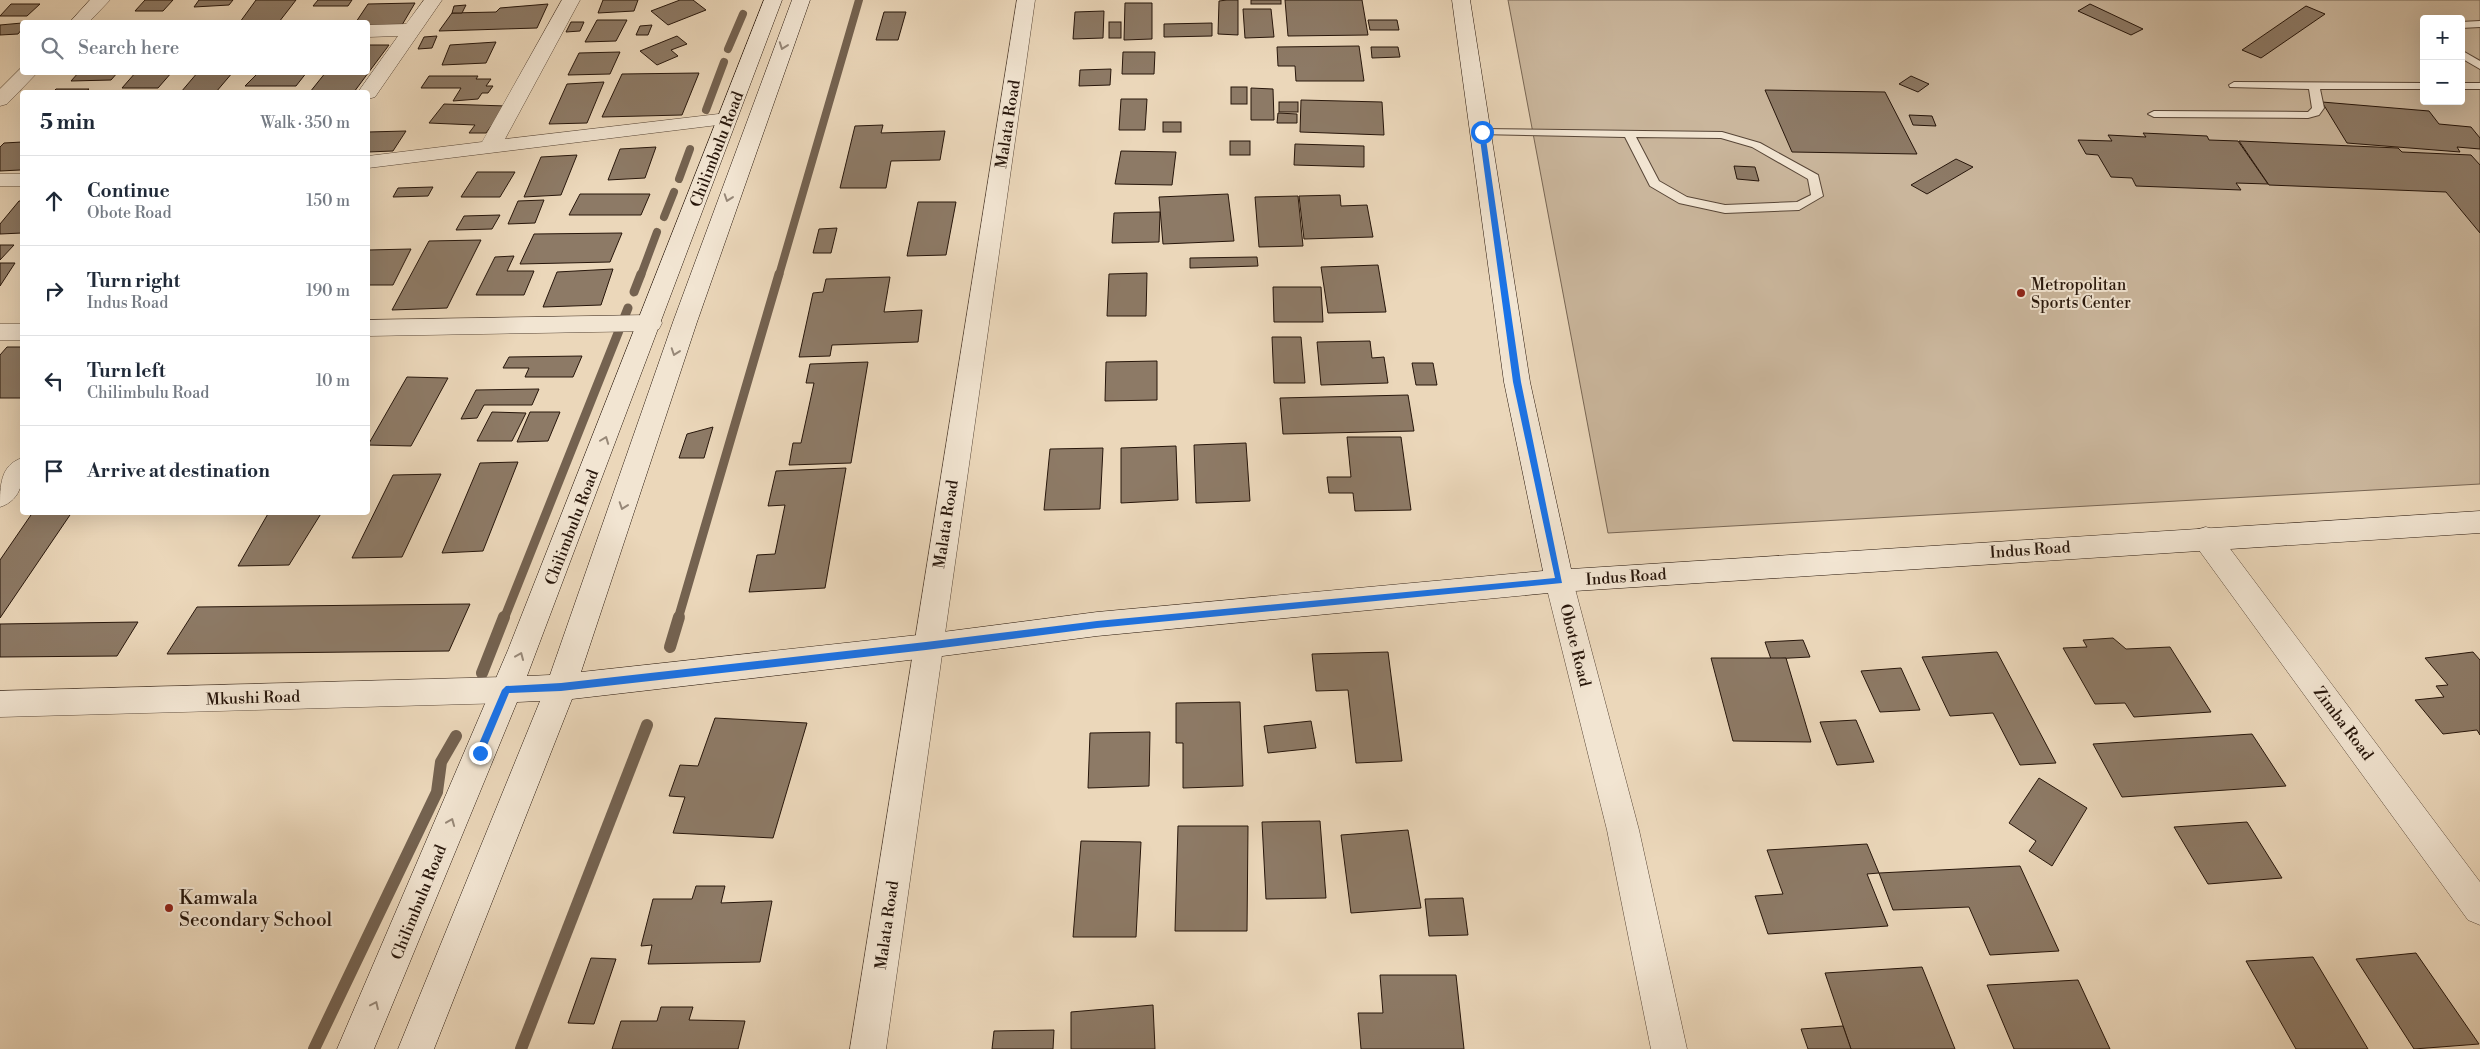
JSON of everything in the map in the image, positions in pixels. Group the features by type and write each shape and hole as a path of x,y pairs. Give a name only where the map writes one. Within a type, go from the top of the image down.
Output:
{"street":[{"path":"81,20 101,0"},
{"path":"370,90 433,0"},
{"path":"490,147 571,0"},
{"name":"Chilimbulu Road","path":"355,1049 379,996 506,690 773,0"},
{"name":"Chilimbulu Road","path":"416,1049 561,687 684,322 801,0"},
{"name":"Malata Road","path":"868,1049 926,646 1026,0"},
{"name":"Obote Road","path":"1461,0 1482,132 1517,382 1559,580 1623,830 1669,1049"},
{"path":"370,31 412,30"},
{"path":"0,100 25,75"},
{"path":"370,162 727,118"},
{"path":"0,180 20,180"},
{"path":"370,328 650,322"},
{"path":"0,332 20,332"},
{"path":"0,497 20,471"},
{"name":"Indus Road","path":"506,690 561,687 926,646 1097,624 1559,580 2480,522"},
{"name":"Zimba Road","path":"2206,538 2480,909"},
{"name":"Mkushi Road","path":"0,704 506,690"}],"lane":[{"path":"2465,25 2480,24"},
{"path":"2465,56 2477,63"},
{"path":"2234,85 2420,86"},
{"path":"2154,114 2308,115 2315,113 2318,108 2314,85"},
{"path":"2465,86 2480,86"},
{"path":"1482,132 1722,135 1756,145 1814,177 1817,196 1799,206 1734,208 1683,200 1654,183 1629,134"}],"shaded area":[{"name":"Metropolitan Sports Center","path":"1508,0 2480,0 2480,484 1608,533"}],"building":[{"path":"145,0 173,0 163,11 135,11"},
{"path":"199,0 233,0 229,5 194,7"},
{"path":"256,0 296,0 281,20 241,20"},
{"path":"318,0 352,0 348,6 313,6"},
{"path":"603,0 638,0 634,11 598,13"},
{"path":"680,0 693,0 706,10 668,25 651,11"},
{"path":"1238,0 1238,35 1218,34 1219,1"},
{"path":"1251,0 1281,0 1281,4 1251,4"},
{"path":"1285,0 1362,0 1368,35 1288,36"},
{"path":"415,3 402,25 370,26 370,20 357,20 368,4"},
{"path":"1125,3 1152,3 1152,39 1124,40"},
{"path":"11,4 40,4 27,16 0,16"},
{"path":"548,4 537,28 439,31 452,13 496,12 500,8"},
{"path":"2090,4 2143,29 2131,35 2078,11"},
{"path":"466,5 462,13 452,13 454,6"},
{"path":"2306,6 2325,14 2261,58 2242,50"},
{"path":"1243,9 1271,9 1274,37 1245,38"},
{"path":"1104,11 1103,38 1073,39 1075,12"},
{"path":"884,12 906,12 898,40 876,40"},
{"path":"597,20 627,20 616,41 585,42"},
{"path":"1368,20 1397,20 1399,30 1370,30"},
{"path":"571,22 584,22 580,31 566,32"},
{"path":"1109,22 1121,22 1121,38 1109,38"},
{"path":"20,23 20,32 18,34 0,35 0,25"},
{"path":"1212,23 1212,36 1164,37 1164,24"},
{"path":"652,25 648,35 636,35 640,26"},
{"path":"437,36 432,48 418,49 424,37"},
{"path":"677,36 687,44 671,50 678,56 657,65 640,51"},
{"path":"496,42 486,63 442,65 450,45"},
{"path":"370,45 389,45 370,71"},
{"path":"1359,46 1364,81 1296,81 1295,66 1278,66 1277,47"},
{"path":"1371,47 1398,47 1400,57 1372,58"},
{"path":"620,52 610,74 568,75 579,53"},
{"path":"1123,52 1155,52 1154,74 1122,74"},
{"path":"1111,69 1110,85 1079,86 1080,70"},
{"path":"699,73 682,115 602,117 622,74"},
{"path":"76,75 115,75 111,80 71,81"},
{"path":"133,75 169,75 158,88 122,88"},
{"path":"195,75 230,75 218,90 183,90"},
{"path":"256,75 305,75 296,86 245,86"},
{"path":"324,75 367,75 355,90 312,90"},
{"path":"429,76 478,76 476,79 491,79 486,86 493,86 488,93 482,93 478,99 453,101 461,88 421,88"},
{"path":"1911,76 1929,84 1918,92 1899,84"},
{"path":"604,82 587,123 549,124 567,84"},
{"path":"1231,87 1247,87 1247,104 1231,104"},
{"path":"1251,88 1273,89 1274,120 1251,120"},
{"path":"56,89 89,89 88,90"},
{"path":"1765,90 1885,92 1917,154 1792,152"},
{"path":"1121,99 1147,99 1145,130 1119,130"},
{"path":"1301,100 1382,102 1384,135 1300,132"},
{"path":"1279,102 1298,102 1298,112 1279,112"},
{"path":"2322,102 2429,111 2439,124 2471,127 2480,138 2480,149 2457,147 2460,152 2347,143"},
{"path":"444,104 506,106 486,133 469,133 475,125 429,123"},
{"path":"1278,113 1297,114 1297,123 1277,123"},
{"path":"1909,115 1932,116 1936,126 1913,125"},
{"path":"1163,122 1181,122 1181,132 1163,132"},
{"path":"883,125 881,133 945,131 940,160 891,161 886,188 840,188 855,126"},
{"path":"406,131 393,151 370,152 370,132"},
{"path":"2143,133 2207,136 2209,140 2238,141 2268,184 2236,183 2241,190 2136,186 2132,178 2111,177 2098,155 2086,154 2078,140 2112,141 2108,135 2146,137"},
{"path":"1230,141 1250,141 1250,155 1230,155"},
{"path":"2239,141 2398,148 2402,152 2471,155 2480,165 2480,233 2446,192 2269,185"},
{"path":"20,142 20,170 0,171 0,147 4,143"},
{"path":"1295,144 1364,146 1364,167 1294,165"},
{"path":"656,147 645,178 608,180 620,149"},
{"path":"1121,151 1176,152 1172,185 1115,184"},
{"path":"577,155 561,195 524,197 541,157"},
{"path":"1956,159 1973,167 1927,194 1911,185"},
{"path":"1734,166 1755,167 1759,181 1737,179"},
{"path":"477,172 515,172 500,197 461,197"},
{"path":"433,187 428,196 393,197 398,188"},
{"path":"580,194 650,194 641,215 569,215"},
{"path":"1228,194 1234,241 1163,244 1159,197"},
{"path":"1340,195 1341,206 1367,205 1373,237 1304,239 1299,196"},
{"path":"1298,196 1303,246 1259,247 1255,197"},
{"path":"544,200 535,223 508,224 518,201"},
{"path":"20,201 20,233 0,234 0,224"},
{"path":"918,202 956,202 946,255 907,256"},
{"path":"1160,212 1159,242 1112,243 1114,213"},
{"path":"500,215 492,229 456,230 464,216"},
{"path":"837,228 831,253 813,253 819,229"},
{"path":"622,233 610,262 520,264 534,234"},
{"path":"481,240 447,308 392,310 429,241"},
{"path":"0,245 14,245 0,260"},
{"path":"411,249 393,285 370,285 370,250"},
{"path":"514,256 507,271 534,271 524,295 476,295 495,257"},
{"path":"1257,257 1258,266 1190,268 1190,258"},
{"path":"0,263 15,263 0,286"},
{"path":"1378,265 1386,312 1328,313 1321,267"},
{"path":"613,269 601,305 543,307 557,272"},
{"path":"1147,273 1146,316 1107,316 1109,274"},
{"path":"890,277 884,312 922,310 918,342 832,345 830,356 799,357 813,293 823,292 826,279"},
{"path":"1273,287 1321,287 1323,322 1274,322"},
{"path":"1272,337 1301,337 1305,383 1274,383"},
{"path":"1370,341 1372,358 1384,357 1388,383 1321,385 1317,342"},
{"path":"7,347 20,347 20,398 0,398 0,355"},
{"path":"582,356 573,377 525,377 529,368 503,368 509,357"},
{"path":"1157,361 1157,400 1105,401 1106,362"},
{"path":"868,362 851,463 789,465 793,443 801,443 814,383 806,383 810,364"},
{"path":"1412,363 1433,363 1437,385 1416,385"},
{"path":"407,377 448,378 411,446 370,445 370,442"},
{"path":"539,389 532,405 484,405 477,418 461,419 476,390"},
{"path":"1408,395 1414,431 1283,434 1280,398"},
{"path":"492,412 526,413 512,441 477,441"},
{"path":"530,412 560,412 548,441 517,442"},
{"path":"713,427 704,458 679,458 687,434"},
{"path":"1347,437 1401,437 1411,510 1355,511 1353,493 1329,493 1327,477 1351,477"},
{"path":"1246,443 1250,501 1196,503 1194,445"},
{"path":"1176,446 1178,500 1121,503 1121,448"},
{"path":"1103,448 1100,509 1044,510 1050,449"},
{"path":"518,462 483,551 442,553 480,463"},
{"path":"846,468 825,588 749,592 757,555 775,554 785,505 768,506 776,471"},
{"path":"441,474 402,557 352,558 393,475"},
{"path":"31,515 70,515 0,618 0,560"},
{"path":"267,515 320,515 289,565 238,566"},
{"path":"470,604 449,651 167,654 197,607"},
{"path":"138,622 117,656 0,657 0,624"},
{"path":"2113,638 2126,649 2170,647 2211,712 2134,717 2125,703 2095,704 2063,648 2087,647 2083,640"},
{"path":"1803,640 1810,657 1771,659 1765,642"},
{"path":"1388,652 1402,761 1356,763 1348,690 1316,691 1312,654"},
{"path":"1997,652 2056,763 2020,765 1993,713 1950,716 1922,657"},
{"path":"2473,652 2480,660 2480,735 2477,730 2443,734 2415,700 2444,697 2436,686 2448,685 2425,658"},
{"path":"1711,658 1786,658 1811,742 1733,741"},
{"path":"1901,668 1920,710 1880,712 1861,671"},
{"path":"1240,702 1243,786 1183,788 1183,743 1176,743 1176,703"},
{"path":"715,718 807,723 773,838 673,833 685,797 669,796 680,765 698,766"},
{"path":"1856,720 1874,762 1837,765 1820,722"},
{"path":"1311,721 1316,748 1268,753 1264,726"},
{"path":"1150,732 1149,786 1088,788 1090,733"},
{"path":"2252,734 2286,786 2122,797 2093,744"},
{"path":"2039,778 2087,808 2052,866 2029,851 2036,841 2009,823"},
{"path":"1320,821 1326,898 1266,899 1262,822"},
{"path":"2247,822 2282,878 2208,884 2174,827"},
{"path":"1178,826 1248,826 1247,931 1175,931"},
{"path":"1408,830 1421,908 1351,913 1341,835"},
{"path":"1081,841 1141,842 1136,937 1073,937"},
{"path":"1867,844 1879,873 1867,874 1888,926 1768,934 1755,896 1783,894 1767,850"},
{"path":"2020,866 2059,951 1990,955 1969,907 1893,910 1879,873"},
{"path":"696,886 725,886 721,903 772,901 760,962 648,964 652,945 641,946 653,899 692,899"},
{"path":"1463,898 1468,935 1429,936 1425,899"},
{"path":"2416,953 2479,1044 2414,1049 2356,959"},
{"path":"2313,957 2368,1049 2296,1049 2246,961"},
{"path":"591,958 616,959 594,1024 568,1023"},
{"path":"1922,967 1955,1049 1851,1049 1825,973"},
{"path":"1380,975 1456,975 1464,1049 1361,1049 1358,1013 1383,1013"},
{"path":"2078,980 2110,1049 2014,1049 1987,985"},
{"path":"1153,1005 1155,1049 1071,1049 1071,1012"},
{"path":"661,1007 693,1007 689,1020 745,1021 738,1049 612,1049 621,1021 657,1021"},
{"path":"1843,1026 1851,1049 1808,1049 1801,1029"},
{"path":"1054,1030 1053,1049 992,1049 994,1031"}],"waterway":[{"path":"779,275 859,0"},
{"path":"728,49 743,14"},
{"path":"706,110 724,62"},
{"path":"679,179 690,149"},
{"path":"664,217 674,192"},
{"path":"641,275 657,232"},
{"path":"634,292 641,274"},
{"path":"678,619 779,274"},
{"path":"504,619 628,308"},
{"path":"482,673 504,617"},
{"path":"670,647 679,617"},
{"path":"521,1049 647,725"},
{"path":"314,1049 437,792 441,762 456,736"}],"place":[{"name":"Metropolitan Sports Center","path":"2021,293"},
{"name":"Kamwala Secondary School","path":"169,908"}],"route":[{"path":"480,753 506,690 561,687 926,646 1097,624 1559,580 1517,382 1482,132"}]}
